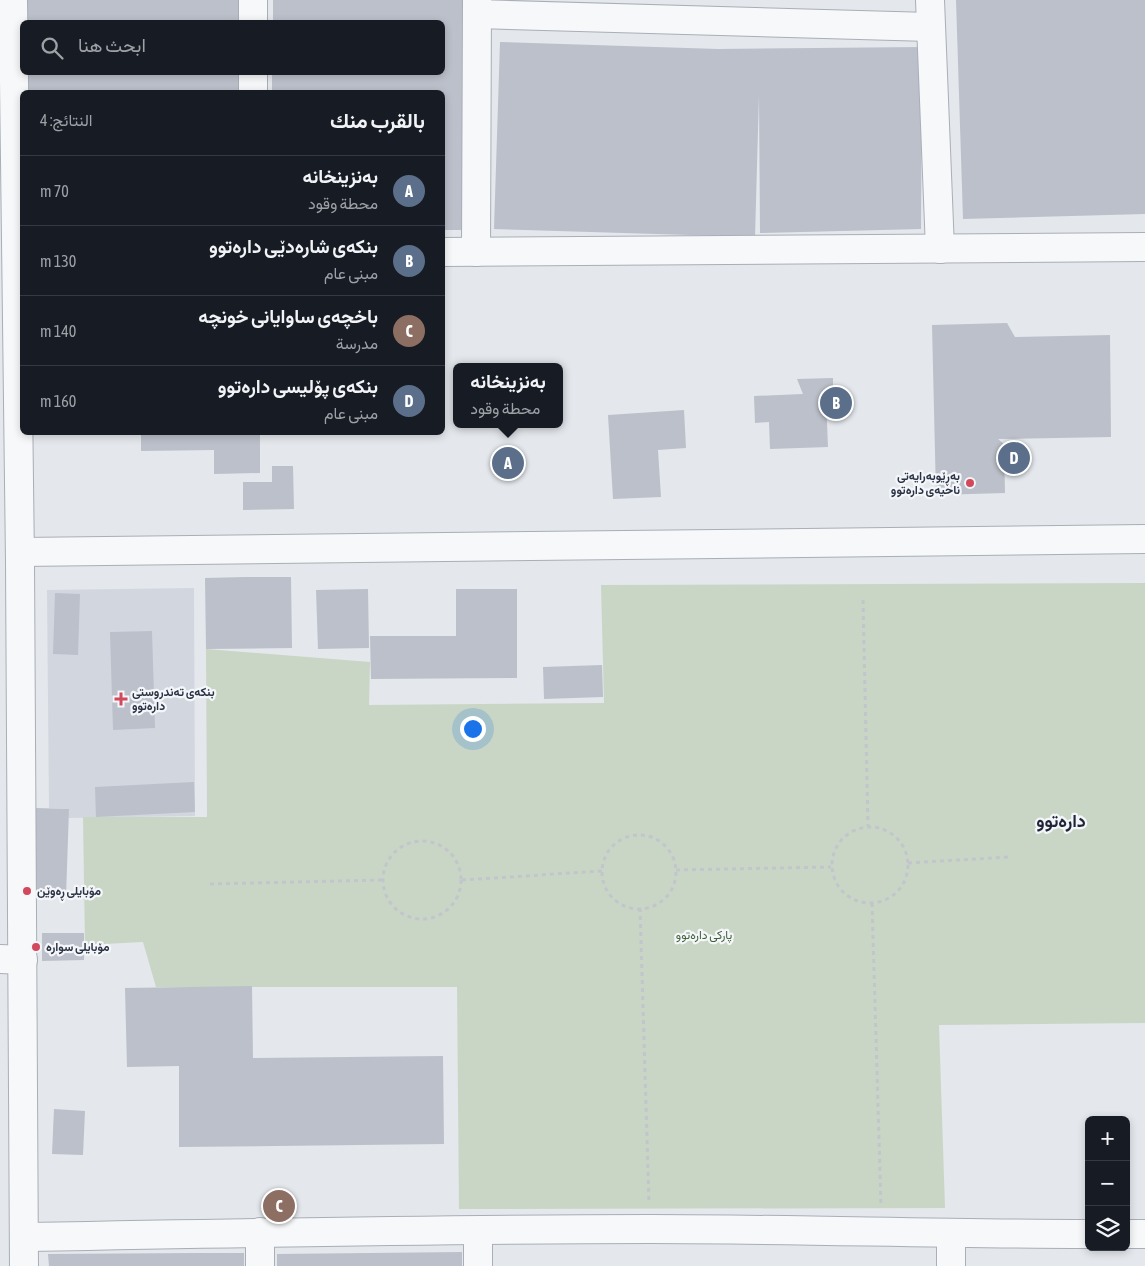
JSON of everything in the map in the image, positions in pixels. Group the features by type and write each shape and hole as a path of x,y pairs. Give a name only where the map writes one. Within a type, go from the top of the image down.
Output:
{"street":[{"path":"13,0 19,260 12,553 11,1125 24,1237 24,1266"},
{"path":"253,0 253,20"},
{"path":"930,0 940,249"},
{"path":"476,252 477,7 930,27"},
{"path":"253,75 253,90"},
{"path":"445,252 1145,247"},
{"path":"12,553 1145,539"},
{"path":"24,1237 260,1232 650,1229 881,1231 951,1234 1085,1234"},
{"path":"478,1230 478,1266"},
{"path":"260,1232 260,1266"},
{"path":"951,1234 951,1266"},
{"path":"1130,1234 1145,1234"}],"path":[{"path":"863,600 868,826"},
{"path":"868,826 882,828 893,834 902,844 908,864 904,882 896,893 885,900 872,903 860,902 848,897 834,879 831,867 832,855 846,835 856,829 868,826"},
{"path":"642,835 654,838 664,844 672,854 676,870 671,890 663,900 652,906 640,908 628,907 609,893 602,871 604,859 610,849 619,841 630,836 642,835"},
{"path":"418,840 431,841 444,847 453,855 459,867 462,880 453,904 444,912 432,918 419,919 407,916 396,909 388,899 383,887 383,880 387,862 395,852 406,844 418,840"},
{"path":"908,864 1008,857"},
{"path":"676,870 831,867"},
{"path":"462,880 602,871"},
{"path":"210,884 383,880"},
{"path":"872,903 881,1231"},
{"path":"640,908 650,1229"}],"shaded area":[{"name":"بنکەی تەندروستی دارەتوو","path":"194,588 195,816 68,818 69,809 49,808 47,590"}],"green space":[{"name":"پارکی دارەتوو","path":"1145,583 1145,1023 939,1025 945,1208 459,1209 457,987 156,987 143,942 85,945 83,817 207,817 206,649 370,662 369,705 604,703 601,585"}],"building":[{"path":"15,0 244,0 244,20 20,20 20,66"},
{"path":"273,0 468,0 467,230 445,230 445,90 272,90 272,75 445,75 445,20 273,20"},
{"path":"956,0 1145,0 1145,214 963,219"},
{"path":"500,42 718,49 922,47 921,229 760,233 759,95 755,237 494,229"},
{"path":"21,75 243,75 243,90 22,90"},
{"path":"1007,323 1015,337 1110,335 1111,437 998,439 1004,444 1005,493 936,495 932,325"},
{"path":"833,378 833,395 826,399 828,447 770,449 769,422 755,423 754,396 803,394 797,379"},
{"path":"684,410 686,448 658,450 661,497 613,499 608,415"},
{"path":"141,435 260,435 260,473 214,474 214,450 141,451"},
{"path":"272,466 293,466 294,509 243,510 243,482 272,482"},
{"path":"291,577 292,648 206,649 205,578"},
{"path":"368,589 369,648 318,649 316,590"},
{"path":"456,589 517,589 517,678 371,679 370,636 456,636"},
{"path":"55,593 80,594 78,655 53,654"},
{"path":"152,631 155,728 113,730 110,632"},
{"path":"602,665 603,697 544,699 543,667"},
{"path":"194,782 195,812 96,817 95,787"},
{"path":"36,808 69,809 66,896 34,894"},
{"path":"42,933 84,933 84,960 42,961"},
{"path":"252,986 253,1058 443,1056 444,1144 179,1147 179,1066 127,1067 125,988"},
{"path":"54,1109 85,1111 83,1155 52,1154"},
{"path":"462,1252 462,1266 277,1266 277,1254"},
{"path":"244,1253 244,1266 49,1266 48,1254"}],"place":[{"name":"بنکەی شارەدێی دارەتوو","path":"836,403"},
{"name":"بنکەی پۆلیسی دارەتوو","path":"1014,458"},
{"name":"بەنزینخانە","path":"508,463"},
{"name":"بەڕێوبەرایەتی ناحیەی دارەتوو","path":"970,483"},
{"name":"بنکەی تەندروستی دارەتوو","path":"121,699"},
{"name":"مۆبایلی ڕەوێن","path":"27,891"},
{"name":"مۆبایلی سوارە","path":"36,947"},
{"name":"باخچەی ساوایانی خونچە","path":"279,1206"}],"district":[{"name":"دارەتوو","path":"1061,821"}]}
